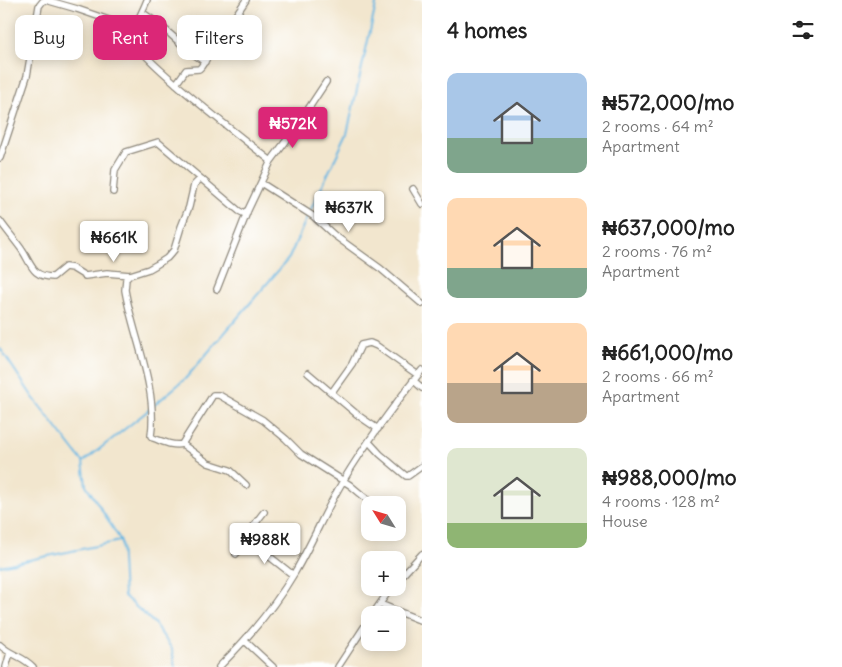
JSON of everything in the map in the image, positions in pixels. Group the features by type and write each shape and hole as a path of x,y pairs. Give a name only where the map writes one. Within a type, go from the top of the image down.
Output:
{"street":[{"path":"0,158 27,76 39,6 46,0 94,15"},
{"path":"147,0 143,13 205,62"},
{"path":"176,84 186,70 199,69 205,62 246,0"},
{"path":"151,60 176,84 271,161"},
{"path":"217,289 248,210 271,161 326,82"},
{"path":"113,192 115,170 126,152 158,142 239,212 243,213 248,210"},
{"path":"0,221 24,253 30,267 45,277 53,277 65,267 72,268 85,276 107,273 130,275 149,270 171,255 189,207 194,185 200,179"},
{"path":"261,183 313,216 334,235 380,269 422,304"},
{"path":"413,189 422,204"},
{"path":"130,275 126,279 125,290 148,384 152,407 151,436 172,444 182,444 208,463 230,470 246,485"},
{"path":"332,392 364,343 377,346 415,378 422,388"},
{"path":"219,667 245,641 277,600 293,575 343,481 378,429 422,370"},
{"path":"308,373 359,416 378,429"},
{"path":"182,444 213,395 216,394 263,420 301,454 362,496"},
{"path":"369,442 406,476 422,466"},
{"path":"236,554 248,542 255,523 264,512"},
{"path":"248,542 256,545 293,575"},
{"path":"406,571 422,554"},
{"path":"386,596 380,604 422,621"},
{"path":"338,667 361,632"},
{"path":"245,641 273,667"},
{"path":"0,645 22,657 33,667"},
{"path":"6,667 10,652"}],"waterway":[{"path":"310,211 347,134 377,0"},
{"path":"153,406 185,379 289,258 308,215"},
{"path":"0,348 32,396 83,462 86,485 121,541 124,596 154,623 172,649 175,667"},
{"path":"83,462 150,409"},
{"path":"0,566 120,541"}]}
